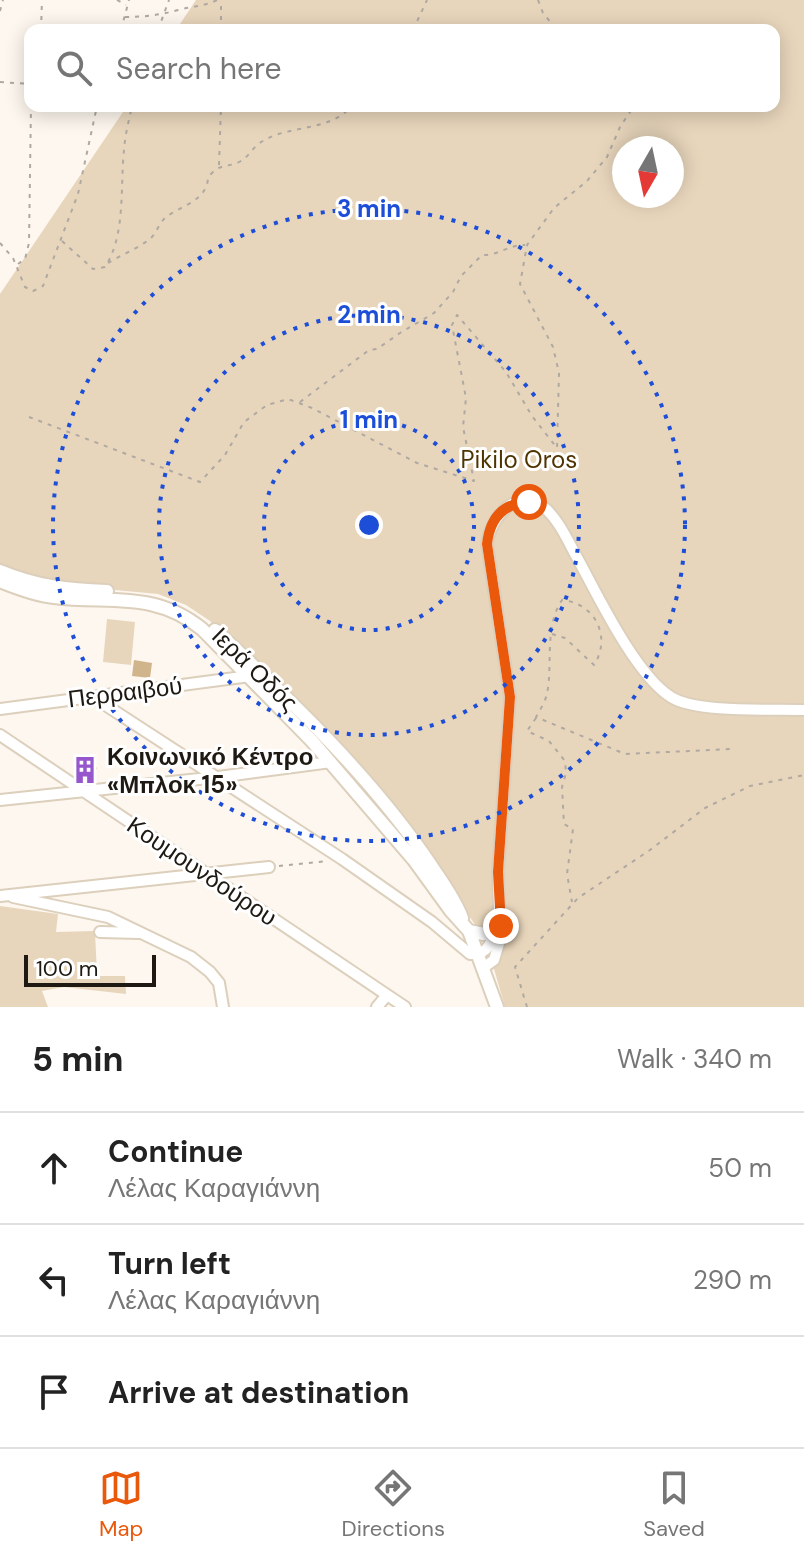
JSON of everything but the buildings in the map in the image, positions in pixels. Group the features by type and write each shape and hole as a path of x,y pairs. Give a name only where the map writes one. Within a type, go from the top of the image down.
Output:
{"main road":[{"name":"Ιερά Οδός","path":"0,571 53,588 144,593 171,600 193,612 232,646 368,784 422,853 458,908 497,1007"},
{"name":"Ιερά Οδός","path":"0,581 52,597 142,601 170,608 202,629 331,762 402,844 466,928"},
{"path":"466,928 484,934 494,926"}],"street":[{"path":"93,697 342,859 432,922 467,952 478,954 490,945 494,926 510,697 487,544 492,523 501,510 529,502 546,509 561,529 629,648 651,679 670,697 692,705 804,710"},
{"name":"Περραιβού","path":"0,709 250,676"},
{"name":"Κουμουνδούρου","path":"0,735 405,1007"},
{"path":"0,800 331,762"},
{"path":"4,896 269,867"},
{"path":"483,968 494,960 500,940 498,893"},
{"path":"4,896 108,917 191,957 219,983 223,1007"},
{"path":"100,932 145,934"},
{"path":"377,1007 387,995"}],"path":[{"path":"0,11 3,0"},
{"path":"41,24 42,0"},
{"path":"117,0 127,5"},
{"path":"123,24 129,0"},
{"path":"160,24 169,0"},
{"path":"125,17 162,15 181,9 195,9 219,0 221,24"},
{"path":"416,24 427,0"},
{"path":"538,0 552,24"},
{"path":"0,82 24,84"},
{"path":"17,265 25,259 29,243 31,112"},
{"path":"0,243 17,265 25,287 33,291 43,286 78,194 96,112"},
{"path":"61,240 93,269 105,267 114,254 124,145 131,112"},
{"path":"219,167 221,112"},
{"path":"108,263 151,237 164,219 205,190 208,175 219,167 236,164 257,145 287,130 315,127 347,112"},
{"path":"29,417 200,482 225,455 244,422 267,405 288,399 417,463 474,481 463,427 466,398 452,325 457,315 506,372 532,416 557,448 559,373 553,347 520,284 527,245 554,208 587,181 607,157 630,112"},
{"path":"299,403 312,390 369,350 377,349 434,313 453,292 461,276 482,255 491,256 516,244 527,245"},
{"path":"552,634 565,638 594,665 603,651 600,631 592,617 576,601 562,600 556,609 552,634 547,695 527,731 549,741 565,761 562,787 564,824 573,829 567,859 573,900 570,907"},
{"path":"536,717 625,754 731,749"},
{"path":"527,1007 515,967 578,898 650,850 705,808 750,786 804,775"},
{"path":"269,867 342,859"}],"green space":[{"name":"Pikilo Oros","path":"196,0 804,0 804,1007 505,1007 478,929 423,849 210,621 186,605 158,594 60,585 0,566 0,294 123,112 780,112 780,24 180,24"},
{"path":"107,619 135,622 131,665 103,662"},
{"path":"0,906 58,914 56,932 95,931 97,976 125,976 126,994 64,987 42,991 48,1007 0,1007"}],"place":[{"name":"Κοινωνικό Κέντρο «Μπλοκ 15»","path":"85,770"}],"route":[{"path":"501,926 498,872 510,697 487,544 492,523 501,510 529,502"}]}
